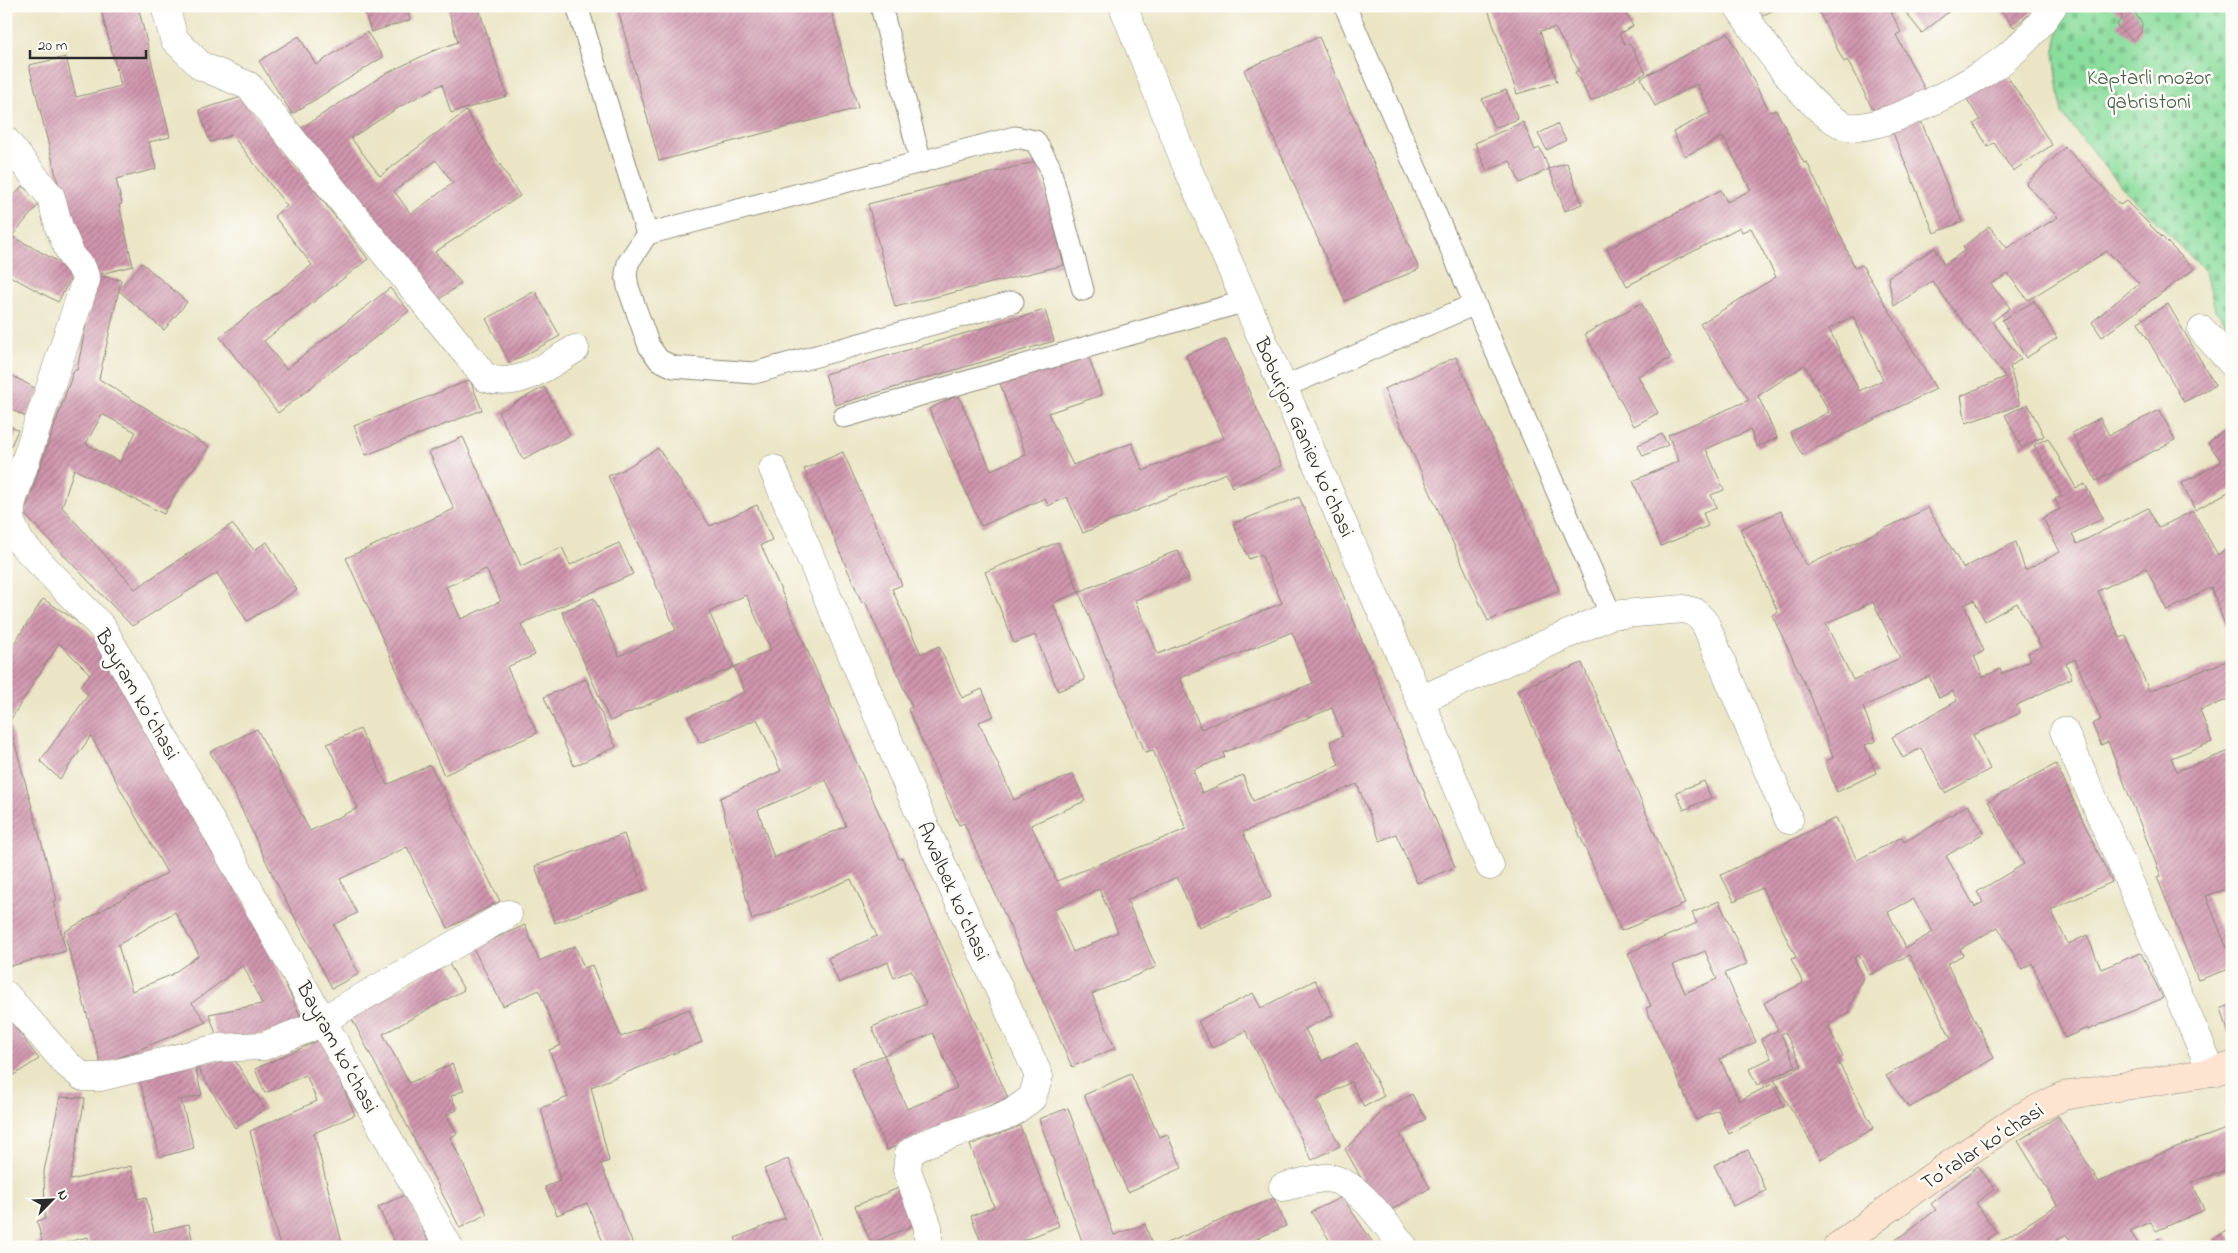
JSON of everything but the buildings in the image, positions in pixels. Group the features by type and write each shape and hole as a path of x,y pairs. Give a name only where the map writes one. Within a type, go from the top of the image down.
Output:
{"street":[{"path":"165,6 174,39 201,66 249,86 486,378 499,382 522,379 575,349"},
{"name":"Boburjon Ganiev koʻchasi","path":"1123,6 1187,167 1420,700 1490,866"},
{"path":"1738,6 1788,74 1820,109 1835,121 1848,126 1860,127 1910,110 1979,77 2008,56 2053,6"},
{"name":"Bayram koʻchasi","path":"6,141 51,197 59,227 71,255 83,270 86,280 12,500 10,520 20,542 102,627 449,1247"},
{"path":"2202,330 2232,363"},
{"name":"Avvalbek koʻchasi","path":"772,469 930,838 1039,1076 1032,1098 1010,1114 924,1144 909,1154 908,1170 928,1227 928,1247"},
{"path":"1420,700 1611,615 1684,609 1695,612 1705,623 1789,820"},
{"path":"2064,732 2222,1069"},
{"path":"6,994 67,1064 83,1077 102,1077 218,1048 264,1046 307,1029 508,914"},
{"name":"Toʻralar koʻchasi","path":"1837,1247 1933,1176 2015,1120 2063,1096 2222,1069"},
{"path":"1283,1187 1327,1178 1345,1183 1362,1196 1404,1247"}],"lane":[{"path":"577,6 647,234"},
{"path":"881,6 921,163"},
{"path":"1346,6 1611,615"},
{"path":"1013,302 754,373 674,367 658,360 649,346 628,287 626,274 628,264 647,234 1015,137 1035,140 1049,165 1083,290"},
{"path":"844,417 1246,301"},
{"path":"1284,387 1475,304"}],"green space":[{"name":"Kaptarli mozor qabristoni","path":"2064,6 2232,6 2232,329 2215,310 2206,272 2122,187 2062,114 2054,53"}]}
